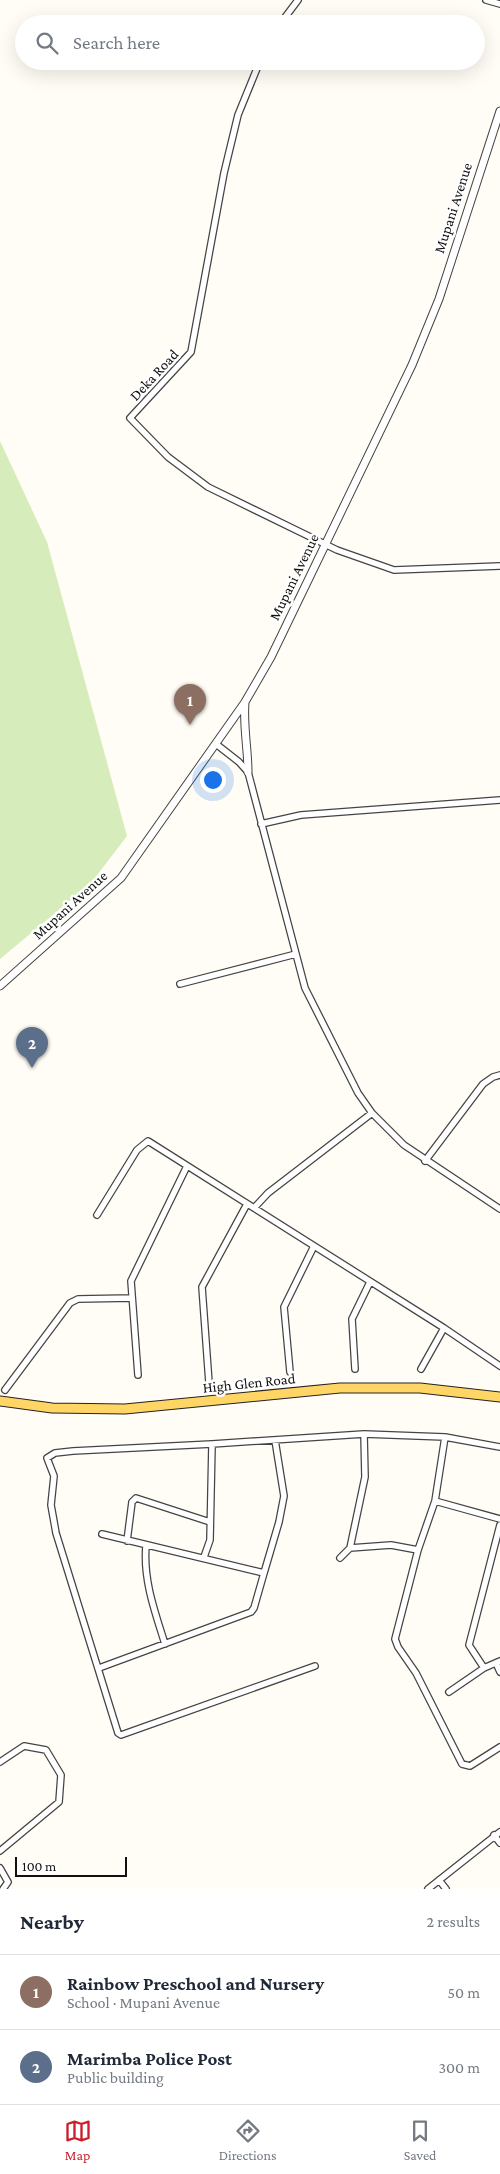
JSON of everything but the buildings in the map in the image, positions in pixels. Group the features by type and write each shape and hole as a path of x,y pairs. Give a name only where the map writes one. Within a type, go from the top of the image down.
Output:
{"main road":[{"name":"High Glen Road","path":"0,1401 52,1408 125,1409 340,1388 420,1388 500,1397"}],"street":[{"path":"287,15 298,0"},
{"path":"486,0 500,4"},
{"name":"Deka Road","path":"256,70 238,115 224,173 191,352 130,418 168,457 208,487 326,544"},
{"name":"Mupani Avenue","path":"0,986 120,878 245,702 271,657 412,365 439,298 470,197 500,111"},
{"path":"326,544 374,565 394,570 500,566"},
{"path":"245,702 244,720 248,772 260,824 306,994 358,1093 372,1113 404,1145 425,1161 500,1209"},
{"path":"216,744 239,762 248,772"},
{"path":"260,824 301,815 500,800"},
{"path":"180,984 296,954"},
{"path":"425,1161 483,1084 492,1076 500,1074"},
{"path":"254,1208 268,1194 372,1113"},
{"path":"97,1215 143,1144 148,1141 444,1328 500,1366"},
{"path":"138,1375 131,1281 187,1166"},
{"path":"209,1383 202,1288 247,1204"},
{"path":"290,1372 284,1307 314,1246"},
{"path":"355,1369 352,1319 370,1282"},
{"path":"5,1390 70,1303 78,1299 132,1298"},
{"path":"420,1369 444,1328"},
{"path":"340,1558 350,1548 365,1477 364,1434"},
{"path":"315,1666 122,1736 118,1733 56,1533 50,1505 54,1476 47,1458 55,1453 73,1450 212,1444 364,1434 445,1437 500,1447"},
{"path":"445,1437 435,1501 418,1550 396,1634 396,1643 416,1674 462,1764 470,1766 500,1748"},
{"path":"99,1668 252,1611 279,1522 284,1496 275,1440"},
{"path":"204,1557 209,1546 212,1444"},
{"path":"127,1541 134,1499 210,1522"},
{"path":"435,1501 500,1519"},
{"path":"484,1668 470,1649 469,1642 500,1524"},
{"path":"102,1534 146,1546 204,1557 264,1573"},
{"path":"350,1548 391,1545 418,1550"},
{"path":"146,1546 145,1558 148,1586 165,1644"},
{"path":"448,1692 484,1668 498,1662 500,1672"},
{"path":"0,1762 24,1746 46,1750 61,1775 59,1802 0,1851"},
{"path":"428,1889 497,1834 500,1843"},
{"path":"0,1868 8,1882 3,1889"},
{"path":"439,1880 446,1889"}],"green space":[{"path":"0,441 47,542 127,836 91,883 0,959"}],"place":[{"name":"Rainbow Preschool and Nursery","path":"190,725"},
{"name":"Marimba Police Post","path":"32,1068"}]}
